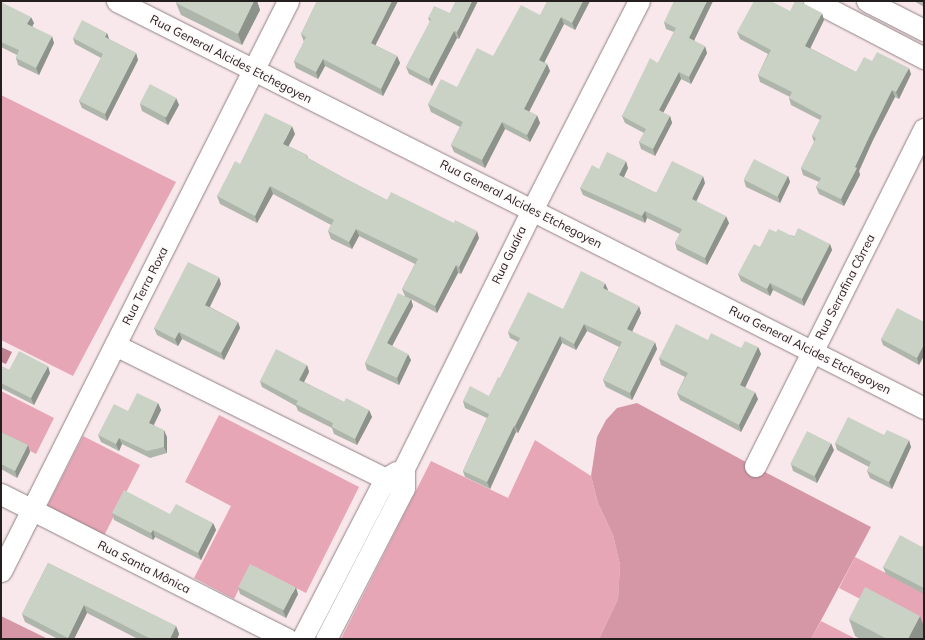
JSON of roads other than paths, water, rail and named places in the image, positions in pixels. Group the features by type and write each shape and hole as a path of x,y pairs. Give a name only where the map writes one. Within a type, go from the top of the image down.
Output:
{"street":[{"name":"Rua General Alcides Etchegoyen","path":"117,1 924,408"},
{"name":"Rua Terra Roxa","path":"1,571 288,1"},
{"name":"Rua Guaíra","path":"394,484 404,468 532,210 639,1"},
{"path":"814,1 924,58"},
{"path":"867,1 924,30"},
{"name":"Rua Serrafina Côrrea","path":"755,466 924,129"},
{"path":"115,345 394,484"},
{"path":"302,639 394,484"},
{"path":"326,639 394,484"},
{"name":"Rua Santa Mônica","path":"1,494 287,639"}]}
